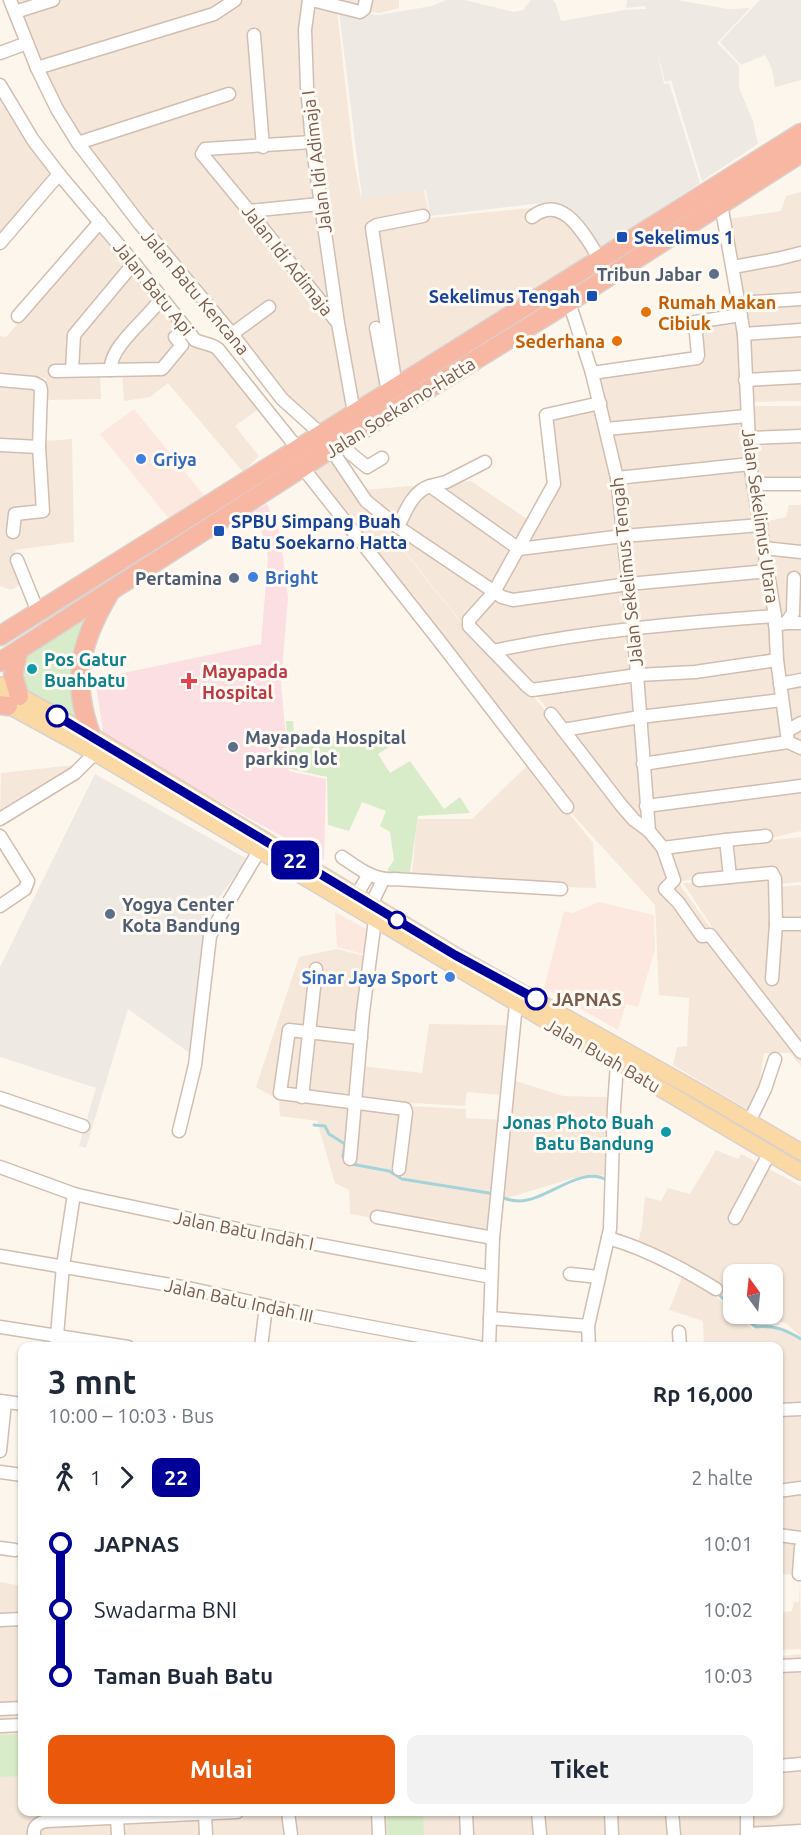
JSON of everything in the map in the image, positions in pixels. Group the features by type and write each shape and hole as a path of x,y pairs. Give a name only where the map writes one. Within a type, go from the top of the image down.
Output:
{"highway":[{"name":"Jalan Soekarno-Hatta","path":"0,662 303,468 332,442 354,413 801,133"},
{"name":"Jalan Soekarno-Hatta","path":"0,636 298,449 332,442 569,302 801,153"},
{"path":"91,735 82,704 80,680 82,658 89,631 111,590"},
{"path":"7,702 18,651"}],"main road":[{"name":"Jalan Buah Batu","path":"0,685 7,702 373,912 455,955 801,1152"},
{"name":"Jalan Buah Batu","path":"7,702 91,735 268,852 356,896 373,912 516,1004 801,1172"},
{"path":"693,1107 701,1093"}],"street":[{"path":"13,6 53,0"},
{"path":"311,0 360,12 365,5"},
{"name":"Jalan Idi Adimaja I","path":"311,0 305,30 307,87 320,204 338,323"},
{"path":"37,68 214,14 231,3"},
{"name":"Jalan Batu Kencana","path":"13,6 37,68 57,109 78,143 140,224 232,334 282,399 332,442"},
{"path":"254,35 263,147 312,142"},
{"path":"0,52 27,43"},
{"name":"Jalan Batu Api","path":"0,85 33,140 161,299 195,340 211,344 218,349 298,449"},
{"path":"78,143 229,94"},
{"path":"0,110 14,108"},
{"name":"Jalan Idi Adimaja","path":"263,147 205,149 202,154 338,323 354,413"},
{"path":"0,243 4,228 59,174"},
{"path":"249,211 320,204"},
{"name":"Jalan Sekelimus Utara","path":"721,204 744,334 750,464 779,621 777,660 787,736"},
{"path":"532,217 556,209 566,214 600,259"},
{"path":"392,390 372,228 423,216"},
{"path":"18,316 100,222"},
{"path":"733,267 801,253"},
{"path":"72,370 74,335 134,263"},
{"path":"592,373 697,358 695,322 740,309 801,298"},
{"path":"111,370 110,362 115,351 161,299"},
{"name":"Jalan Sekelimus Tengah","path":"569,302 592,373 617,478 633,628 649,831"},
{"path":"232,334 269,307"},
{"path":"376,328 392,390"},
{"path":"55,371 162,369 182,345 175,337 186,329"},
{"path":"744,334 801,330"},
{"path":"745,380 801,377"},
{"path":"0,381 34,383 40,386 39,447 43,511 15,514 13,532"},
{"path":"600,403 546,415 554,484 494,592 468,623 469,626 530,689 637,675 695,672 777,660"},
{"path":"606,429 747,416"},
{"path":"749,438 801,436"},
{"path":"332,442 367,467 382,458"},
{"path":"332,442 366,501 398,526 502,597 513,600 628,584 768,571"},
{"path":"0,445 39,447"},
{"path":"398,526 421,490 446,482 485,462"},
{"path":"617,478 750,464"},
{"path":"303,468 567,807"},
{"path":"753,484 801,484"},
{"path":"430,486 519,549 623,536 760,525"},
{"path":"764,548 801,552"},
{"path":"17,560 38,612"},
{"path":"779,621 793,613 794,578"},
{"path":"493,651 633,628 779,621 801,623"},
{"path":"780,684 801,680"},
{"path":"564,730 640,717 782,700"},
{"path":"551,714 621,805 634,820 649,831 661,846 674,880 665,889 678,902 702,936 710,935 801,1052"},
{"path":"643,764 787,736 801,723"},
{"path":"787,736 801,748"},
{"path":"0,819 75,773 95,753"},
{"path":"646,806 801,786"},
{"path":"0,836 28,881 25,889 0,906"},
{"path":"661,846 766,836"},
{"path":"726,840 730,877"},
{"path":"179,1131 195,1065 210,936 219,918 268,852"},
{"path":"342,857 383,880 561,889"},
{"path":"699,880 772,873 776,924 772,979"},
{"path":"356,896 369,874"},
{"path":"350,1159 373,912 383,880"},
{"path":"776,924 801,924"},
{"path":"302,1097 316,969"},
{"path":"489,1342 493,1238 516,1004"},
{"path":"361,1038 291,1030 288,1032 280,1091 282,1094 302,1097 405,1109 399,1169"},
{"path":"749,1122 765,1089 775,1059"},
{"path":"589,1342 588,1326 610,1229 617,1064"},
{"path":"0,1098 82,1126"},
{"path":"735,1218 769,1154"},
{"name":"Jalan Batu Indah I","path":"0,1167 74,1194 256,1233 491,1277"},
{"path":"0,1327 56,1341 63,1266 74,1194"},
{"path":"376,1218 493,1238"},
{"path":"608,1238 645,1250 716,1289"},
{"name":"Jalan Batu Indah III","path":"0,1256 188,1288 266,1306 452,1342"},
{"path":"570,1274 599,1277"},
{"path":"262,1342 266,1306"},
{"path":"490,1318 588,1326"},
{"path":"679,1332 680,1342"},
{"path":"0,1451 2,1401 18,1403"},
{"path":"783,1410 801,1409"},
{"path":"0,1472 18,1474"},
{"path":"783,1490 801,1488"},
{"path":"783,1535 801,1538"},
{"path":"799,1574 801,1547"},
{"path":"0,1548 15,1550"},
{"path":"0,1620 18,1619"},
{"path":"0,1709 18,1708"},
{"path":"0,1726 18,1725"},
{"path":"783,1766 801,1764"},
{"path":"34,1835 33,1830 38,1823 46,1821 170,1816"},
{"path":"205,1816 206,1835"},
{"path":"289,1816 291,1835"},
{"path":"378,1816 379,1835"},
{"path":"466,1816 467,1835"},
{"path":"538,1816 540,1835"},
{"path":"611,1816 612,1835"},
{"path":"672,1816 674,1835"},
{"path":"747,1816 747,1835 801,1831"},
{"path":"117,1819 118,1835"}],"shaded area":[{"path":"13,0 399,0 399,8 380,13 337,10 354,161 361,197 424,190 430,218 550,206 572,227 592,255 318,428 288,398 140,222 58,103"},
{"path":"446,0 465,0 514,12 523,10 531,0 553,0 561,21 625,10 646,9 645,6 626,8 627,0 677,0 728,9 750,8 717,43 739,65 739,88 753,121 758,144 702,181 671,80 665,82 657,50 664,84 669,83 700,183 599,249 562,205 550,202 430,216 426,190 362,198 339,11 379,15 432,6"},
{"path":"760,0 801,0 801,80 775,87 772,69 765,55 741,65 720,42"},
{"path":"0,84 59,174 0,243"},
{"path":"801,192 801,401 750,402 729,219 781,211 786,196"},
{"path":"100,229 187,332 219,353 260,408 235,426 259,456 243,472 168,383 150,397 124,401 122,372 100,372 101,399 47,400 46,378 0,374 0,336 6,337"},
{"path":"737,321 740,410 609,427 594,376 696,361 695,328"},
{"path":"0,382 37,387 34,442 0,438"},
{"path":"750,406 801,406 801,482 757,485"},
{"path":"596,408 613,481 619,535 523,545 550,494 545,417"},
{"path":"134,409 207,499 171,521 100,434"},
{"path":"742,420 744,459 621,471 614,433"},
{"path":"72,439 74,542 15,550 26,582 11,590 0,586 0,446 45,452 45,441"},
{"path":"331,457 463,625 531,693 635,821 801,1050 801,1066 790,1053 764,1053 755,1114 673,1065 677,1047 687,1046 689,998 659,995 655,905 573,815 437,629 309,473"},
{"path":"747,471 751,521 625,531 622,481"},
{"path":"471,481 527,519 513,541 426,488 397,524 362,490"},
{"path":"427,492 510,551 492,589 402,526"},
{"name":"Mayapada Hospital","path":"267,504 280,534 288,597 281,684 289,771 326,779 324,860 104,737 95,679 261,644 268,558 265,540 252,512"},
{"path":"789,505 801,505 801,747 792,741 764,522 786,517"},
{"path":"371,509 488,595 462,623"},
{"path":"755,531 763,569 629,579 625,540"},
{"path":"620,543 622,582 498,596 517,551"},
{"path":"764,575 770,616 635,625 630,586"},
{"path":"623,587 627,626 490,648 470,627 497,599 502,604"},
{"path":"771,621 773,658 641,671 637,631"},
{"path":"627,635 629,670 530,686 498,656"},
{"path":"771,665 776,700 643,713 639,681"},
{"path":"631,679 634,714 565,730 534,693"},
{"path":"778,707 783,742 646,757 642,720"},
{"path":"635,723 644,820 639,821 568,733"},
{"path":"792,747 801,753 801,785 651,802 647,764"},
{"path":"529,764 593,843 596,888 384,882 412,874 417,819 472,819"},
{"path":"74,765 0,814 1,773"},
{"path":"95,774 247,859 208,913 203,944 194,1056 128,1009 86,1148 79,1146 96,1088 0,1057 0,967"},
{"path":"801,791 801,831 771,838 666,845 652,831 650,808"},
{"path":"801,837 801,882 777,884 775,871 681,881 662,851"},
{"path":"773,878 774,887 801,885 801,1045 716,933 683,883"},
{"path":"599,902 654,915 655,949 638,1007 626,1004 618,1030 544,988 564,911 572,913"},
{"path":"335,912 372,932 363,954 337,947"},
{"path":"337,949 364,956 349,1101 399,1109 394,1174 403,1179 409,1106 466,1109 466,1118 502,1120 490,1237 350,1214 349,1190 335,1183 317,1121 280,1116 279,1100 256,1087 299,957"},
{"path":"429,1024 508,1025 502,1095 467,1092 465,1106 358,1100 361,1066 422,1073"},
{"path":"510,1079 563,1096 607,1097 604,1175 574,1178 504,1199"},
{"path":"716,1150 738,1159 741,1154 801,1186 801,1337 783,1322 783,1264 723,1264 723,1298 712,1286 637,1246 642,1227 645,1197 661,1201 668,1188 690,1194"},
{"path":"683,1275 715,1295 723,1303 723,1324 746,1324 752,1329 780,1327 801,1339 801,1406 783,1408 783,1342 704,1342 703,1321 669,1310"},
{"path":"801,1410 800,1575 783,1574 783,1411"},
{"path":"800,1578 801,1649 783,1650 783,1612 792,1611 794,1602 799,1602"},
{"path":"0,1582 18,1585 18,1816 783,1816 783,1656 801,1654 801,1835 0,1835"}],"green space":[{"path":"107,594 88,630 87,735 19,695 24,649"},
{"path":"286,721 293,721 294,734 361,738 365,743 371,740 375,746 384,741 389,747 378,754 390,773 410,761 444,809 460,797 470,813 418,816 410,872 388,872 394,860 390,832 380,826 386,811 362,802 349,831 328,825 327,777 290,769"},
{"path":"18,1734 18,1776 0,1777 0,1735"},
{"path":"386,1816 423,1816 424,1835 388,1835"}],"waterway":[{"path":"314,1125 325,1126 329,1134 345,1144 343,1156 345,1160"},
{"path":"351,1164 389,1171 402,1179 495,1194"},
{"path":"501,1197 517,1201 530,1199 576,1179 587,1177 598,1177 608,1181"},
{"path":"717,1293 723,1299"},
{"path":"752,1324 756,1327 780,1329 801,1339"}],"bus line":[{"name":"22","path":"57,716 455,955 536,999"}],"place":[{"name":"Sekelimus 1","path":"622,237"},
{"name":"Tribun Jabar","path":"714,274"},
{"name":"Sekelimus Tengah","path":"592,296"},
{"name":"Rumah Makan Cibiuk","path":"646,312"},
{"name":"Sederhana","path":"617,341"},
{"name":"Griya","path":"141,459"},
{"name":"SPBU Simpang Buah Batu Soekarno Hatta","path":"219,531"},
{"name":"Bright","path":"253,577"},
{"name":"Pertamina","path":"234,578"},
{"name":"Pos Gatur Buahbatu","path":"32,669"},
{"name":"Mayapada Hospital","path":"189,681"},
{"name":"Mayapada Hospital parking lot","path":"233,747"},
{"name":"Yogya Center Kota Bandung","path":"110,914"},
{"name":"Sinar Jaya Sport","path":"450,977"},
{"name":"JAPNAS","path":"536,999"},
{"name":"Jonas Photo Buah Batu Bandung","path":"666,1132"}]}
